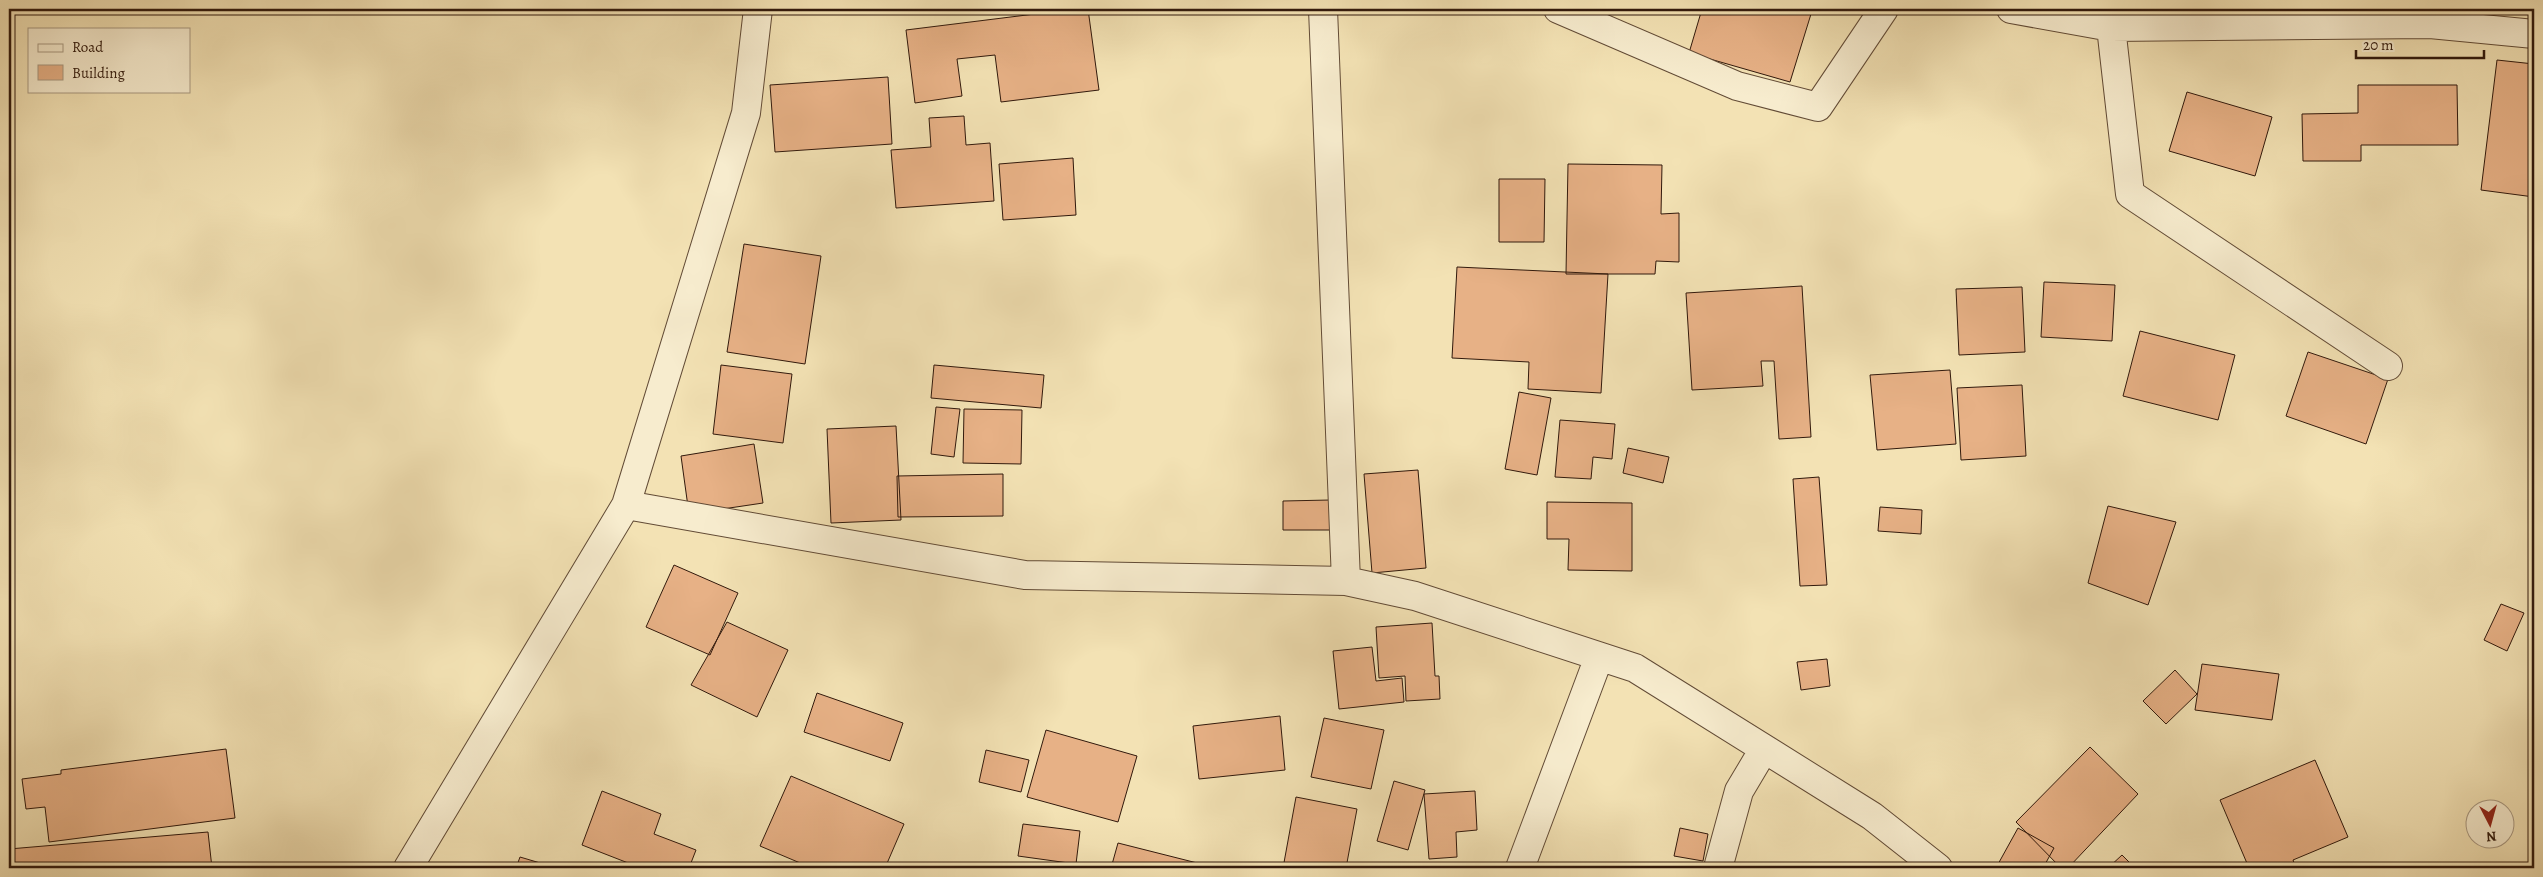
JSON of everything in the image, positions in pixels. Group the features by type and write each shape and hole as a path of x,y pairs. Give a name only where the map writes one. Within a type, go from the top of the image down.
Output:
{"street":[{"path":"408,868 626,505 746,113 758,9"},
{"path":"1324,9 1346,581"},
{"path":"1558,9 1737,86 1818,107 1884,9"},
{"path":"2011,9 2110,27 2430,24 2534,34"},
{"path":"2110,27 2130,194 2388,366"},
{"path":"626,505 1025,575 1346,581 1415,596 1635,668 1872,816 1938,868"},
{"path":"1520,868 1599,657"},
{"path":"1718,868 1739,791 1764,749"}],"building":[{"path":"1088,9 1099,90 1001,102 995,55 957,59 962,96 915,103 906,30"},
{"path":"1621,9 1655,9 1655,12"},
{"path":"1702,9 1794,9 1811,14 1790,82 1689,53"},
{"path":"2497,60 2534,64 2534,197 2481,190"},
{"path":"888,77 892,144 775,152 770,85"},
{"path":"2358,85 2457,85 2458,145 2361,145 2361,161 2303,161 2302,114 2358,113"},
{"path":"2187,92 2272,117 2255,176 2169,151"},
{"path":"964,116 966,145 990,143 994,201 896,208 891,150 931,147 929,118"},
{"path":"1073,158 1076,215 1003,220 999,164"},
{"path":"1568,164 1662,165 1661,214 1679,213 1679,262 1656,261 1655,274 1566,274"},
{"path":"1499,179 1545,179 1544,242 1499,242"},
{"path":"744,244 821,256 805,364 727,352"},
{"path":"1457,267 1608,274 1601,393 1528,389 1529,362 1452,358"},
{"path":"2044,282 2115,285 2112,341 2041,337"},
{"path":"1802,286 1811,437 1779,439 1774,361 1761,361 1763,386 1692,390 1686,293"},
{"path":"2022,287 2025,352 1959,355 1956,289"},
{"path":"2140,331 2235,355 2218,420 2123,396"},
{"path":"2308,352 2388,379 2366,444 2286,416"},
{"path":"721,365 792,374 783,443 713,434"},
{"path":"934,365 1044,375 1041,408 931,398"},
{"path":"1950,370 1956,444 1877,450 1870,375"},
{"path":"2022,385 2026,456 1961,460 1957,388"},
{"path":"1519,392 1551,398 1537,475 1505,469"},
{"path":"936,407 960,409 954,457 931,454"},
{"path":"964,409 1022,410 1021,464 963,463"},
{"path":"1560,420 1615,424 1612,459 1593,457 1591,479 1555,477"},
{"path":"896,426 901,520 831,523 827,429"},
{"path":"754,444 763,503 689,514 681,456"},
{"path":"1628,448 1669,457 1663,483 1623,473"},
{"path":"1418,470 1426,568 1372,573 1364,474"},
{"path":"1003,474 1003,516 898,517 897,476"},
{"path":"1819,477 1827,585 1800,586 1793,479"},
{"path":"1330,500 1331,530 1283,530 1283,501"},
{"path":"1547,502 1632,503 1632,571 1568,570 1569,539 1547,539"},
{"path":"2108,506 2176,522 2148,605 2088,583"},
{"path":"1880,507 1922,510 1921,534 1878,531"},
{"path":"674,565 738,593 710,655 646,627"},
{"path":"2501,604 2524,613 2507,651 2484,640"},
{"path":"727,622 788,650 757,717 691,685"},
{"path":"1432,623 1435,676 1439,676 1440,699 1406,701 1405,676 1379,678 1376,627"},
{"path":"1372,647 1376,681 1402,678 1404,702 1339,709 1333,651"},
{"path":"1827,659 1830,686 1801,690 1797,662"},
{"path":"2202,664 2279,674 2272,720 2195,710"},
{"path":"2175,670 2197,694 2166,724 2143,701"},
{"path":"817,693 903,723 890,761 804,732"},
{"path":"1280,716 1285,770 1199,779 1193,726"},
{"path":"1324,718 1384,730 1371,789 1311,777"},
{"path":"1046,730 1137,756 1118,822 1027,797"},
{"path":"2090,747 2138,794 2068,868 2061,868 2016,822"},
{"path":"226,749 235,818 49,842 45,807 26,809 22,779 61,774 61,770"},
{"path":"986,750 1029,760 1021,792 979,782"},
{"path":"2315,760 2348,837 2293,860 2296,868 2249,868 2220,800"},
{"path":"791,776 904,824 885,868 812,868 760,846"},
{"path":"1394,781 1425,790 1408,850 1377,841"},
{"path":"602,791 661,814 654,834 696,850 689,868 641,868 582,845"},
{"path":"1475,791 1477,830 1456,832 1457,857 1429,859 1424,794"},
{"path":"1296,797 1357,809 1346,868 1283,868"},
{"path":"1023,824 1080,831 1076,864 1018,856"},
{"path":"1680,828 1708,834 1703,861 1674,856"},
{"path":"2018,828 2054,848 2043,868 2001,868 1997,866"},
{"path":"208,832 212,868 9,868 9,849"},
{"path":"1118,843 1217,868 1111,868"},
{"path":"2122,855 2135,868 2108,868"},
{"path":"520,857 557,868 516,868"}]}
